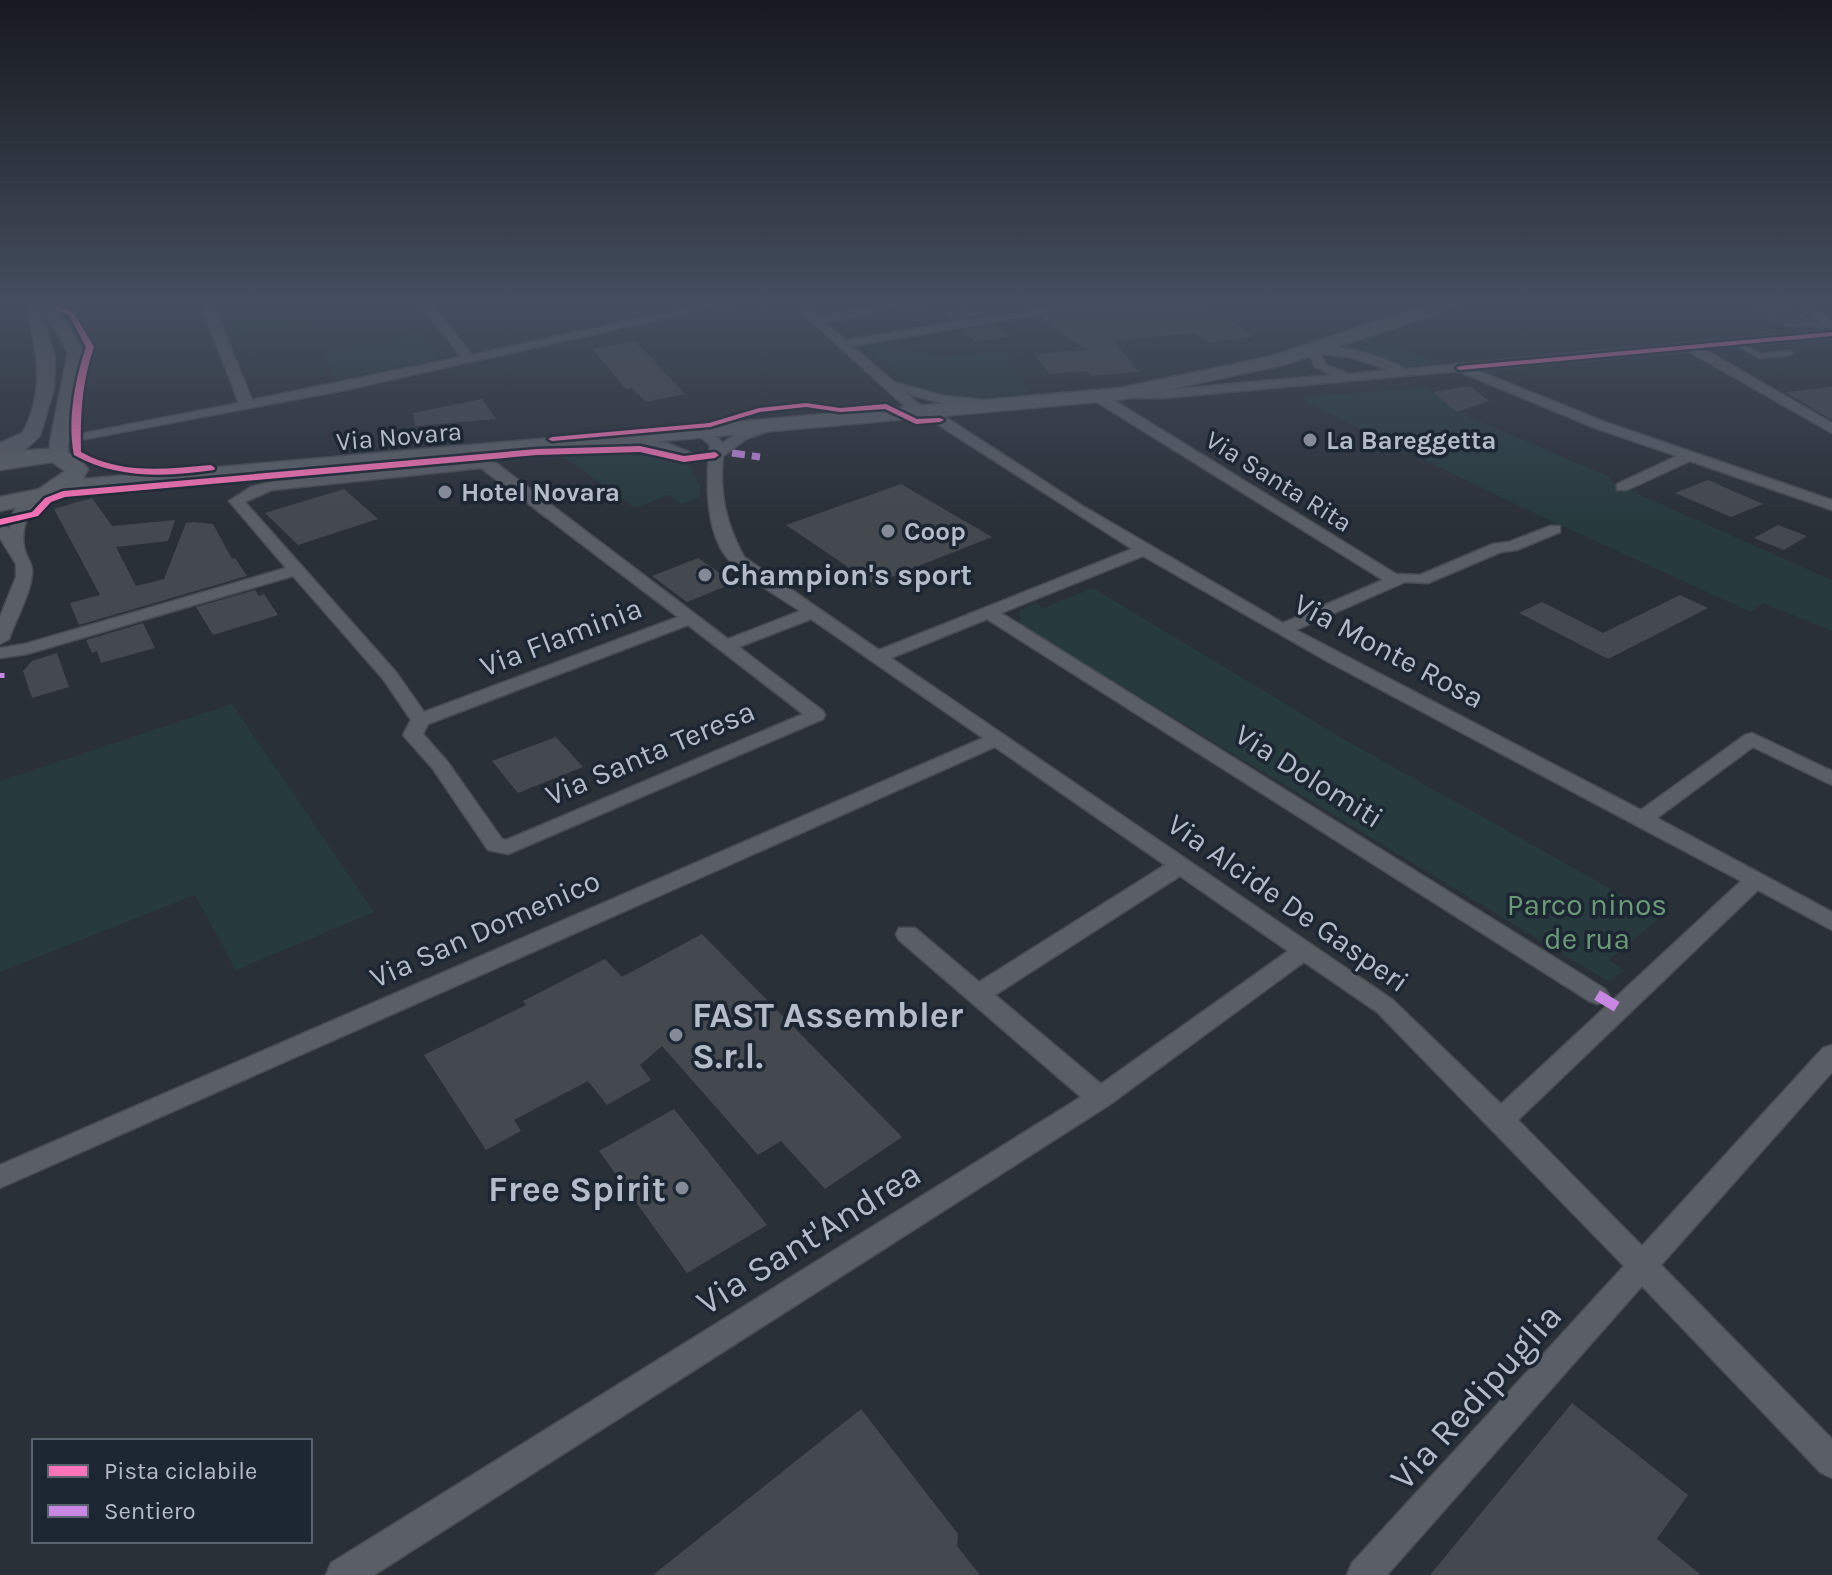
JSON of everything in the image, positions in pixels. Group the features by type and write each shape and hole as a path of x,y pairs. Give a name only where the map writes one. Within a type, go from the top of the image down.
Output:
{"main road":[{"name":"Via Novara","path":"58,488 176,477 356,468 605,440 1120,394 1214,376"},
{"name":"Via Novara","path":"0,462 64,456 176,477"},
{"path":"0,504 32,499 58,488 74,475 64,456"}],"street":[{"path":"0,462 22,446 33,430 46,388 46,376"},
{"path":"73,376 64,456 247,405 389,376"},
{"path":"235,376 247,405"},
{"name":"Via Monte Rosa","path":"880,376 906,394 915,408 928,412 1146,549 1283,629 1757,879 1832,922"},
{"path":"1353,376 1361,377"},
{"path":"1120,394 1164,394 1378,376"},
{"path":"1477,376 1532,399 1832,505"},
{"path":"1740,376 1832,429"},
{"path":"862,418 891,408 906,394 954,402 1019,403"},
{"name":"Via Santa Rita","path":"1097,396 1395,580"},
{"path":"715,455 741,436 773,425"},
{"path":"0,449 33,430"},
{"path":"605,440 662,446 696,458 696,441 705,432 717,444 715,455"},
{"name":"Via Alcide De Gasperi","path":"715,455 712,484 721,529 737,560 1385,1006 1501,1120 1832,1462"},
{"path":"1622,487 1689,456"},
{"name":"Via Alcide De Gasperi","path":"696,458 712,484"},
{"path":"420,720 390,676 236,501 256,490 356,468 481,464 491,466 726,646 812,612"},
{"path":"18,553 16,521 25,503 32,499"},
{"path":"0,526 24,564 24,577 0,641 27,649 297,570"},
{"path":"1283,629 1403,577 1422,580 1499,547 1511,547 1555,529"},
{"path":"877,657 1146,549"},
{"name":"Via Dolomiti","path":"986,611 1597,995"},
{"name":"Via Flaminia","path":"420,720 690,618"},
{"name":"Via Santa Teresa","path":"420,720 413,735 440,765 495,845 508,847 816,715 726,646"},
{"path":"1643,819 1752,739 1832,779"},
{"name":"Via San Domenico","path":"0,1177 995,740"},
{"path":"978,994 1180,866"},
{"path":"1501,1120 1757,879"},
{"path":"907,934 1100,1098"},
{"name":"Via Sant'Andrea","path":"343,1575 1100,1098 1305,950"},
{"name":"Via Redipuglia","path":"1364,1575 1832,1055"}],"green space":[{"path":"334,376 358,376 336,380"},
{"path":"902,376 1018,376 1028,393 948,396 917,389 903,382 908,380"},
{"path":"1426,387 1457,412 1610,477 1611,482 1832,580 1832,631 1763,603 1751,612 1536,514 1312,405 1304,397"},
{"path":"638,452 687,462 700,485 700,498 681,504 668,495 635,508 558,453"},
{"name":"Parco ninos de rua","path":"1093,588 1347,741 1661,917 1609,960 1624,970 1609,982 1021,625 1020,611 1034,602 1043,608"},
{"path":"232,704 374,912 236,970 195,895 0,972 0,781"}],"building":[{"path":"615,376 668,376 685,394 646,402 632,388 626,389"},
{"path":"1470,386 1489,401 1457,412 1433,392"},
{"path":"1832,387 1832,420 1785,392"},
{"path":"482,399 496,419 415,426 413,413"},
{"path":"1708,480 1763,504 1731,517 1675,493"},
{"name":"Coop","path":"901,484 992,537 873,584 786,525"},
{"path":"344,489 378,519 298,545 265,513"},
{"path":"92,498 112,526 175,520 168,541 116,547 136,586 164,579 186,523 194,522 213,524 232,559 235,558 247,576 79,625 70,603 100,595 54,509"},
{"path":"1778,525 1807,536 1784,550 1754,538"},
{"path":"698,558 734,583 687,602 652,576"},
{"path":"255,590 259,596 264,594 278,615 213,635 196,607"},
{"path":"1680,595 1708,608 1608,659 1519,613 1542,602 1603,633"},
{"path":"143,623 155,648 101,663 97,651 92,653 86,640"},
{"path":"57,653 69,687 32,698 23,671 32,661"},
{"path":"556,737 583,767 518,793 492,761"},
{"name":"FAST Assembler S.r.l.","path":"702,934 902,1137 825,1189 781,1141 758,1155 662,1046 640,1065 651,1080 607,1105 588,1081 514,1120 521,1131 486,1150 424,1055 526,1005 523,1001 605,959 622,977"},
{"name":"Free Spirit","path":"674,1109 767,1225 687,1273 599,1151"},
{"path":"1572,1403 1688,1495 1657,1539 1701,1575 1430,1575"},
{"path":"861,1409 958,1534 957,1546 980,1575 653,1575"}],"marked path":[{"path":"732,453 760,457"},
{"path":"0,673 0,678"},
{"path":"1597,995 1619,1008"}],"cycle path":[{"path":"82,376 76,421 77,453 108,467 124,470 211,468"},
{"path":"552,439 710,425 759,410 806,405 840,410 886,406 916,422 940,420"},
{"path":"0,522 35,514 48,500 63,494 537,452 640,449 684,459 715,455"}],"place":[{"name":"La Bareggetta","path":"1310,440"},
{"name":"Hotel Novara","path":"445,492"},
{"name":"Coop","path":"888,531"},
{"name":"Champion's sport","path":"705,575"},
{"name":"FAST Assembler S.r.l.","path":"676,1035"},
{"name":"Free Spirit","path":"682,1188"}]}
